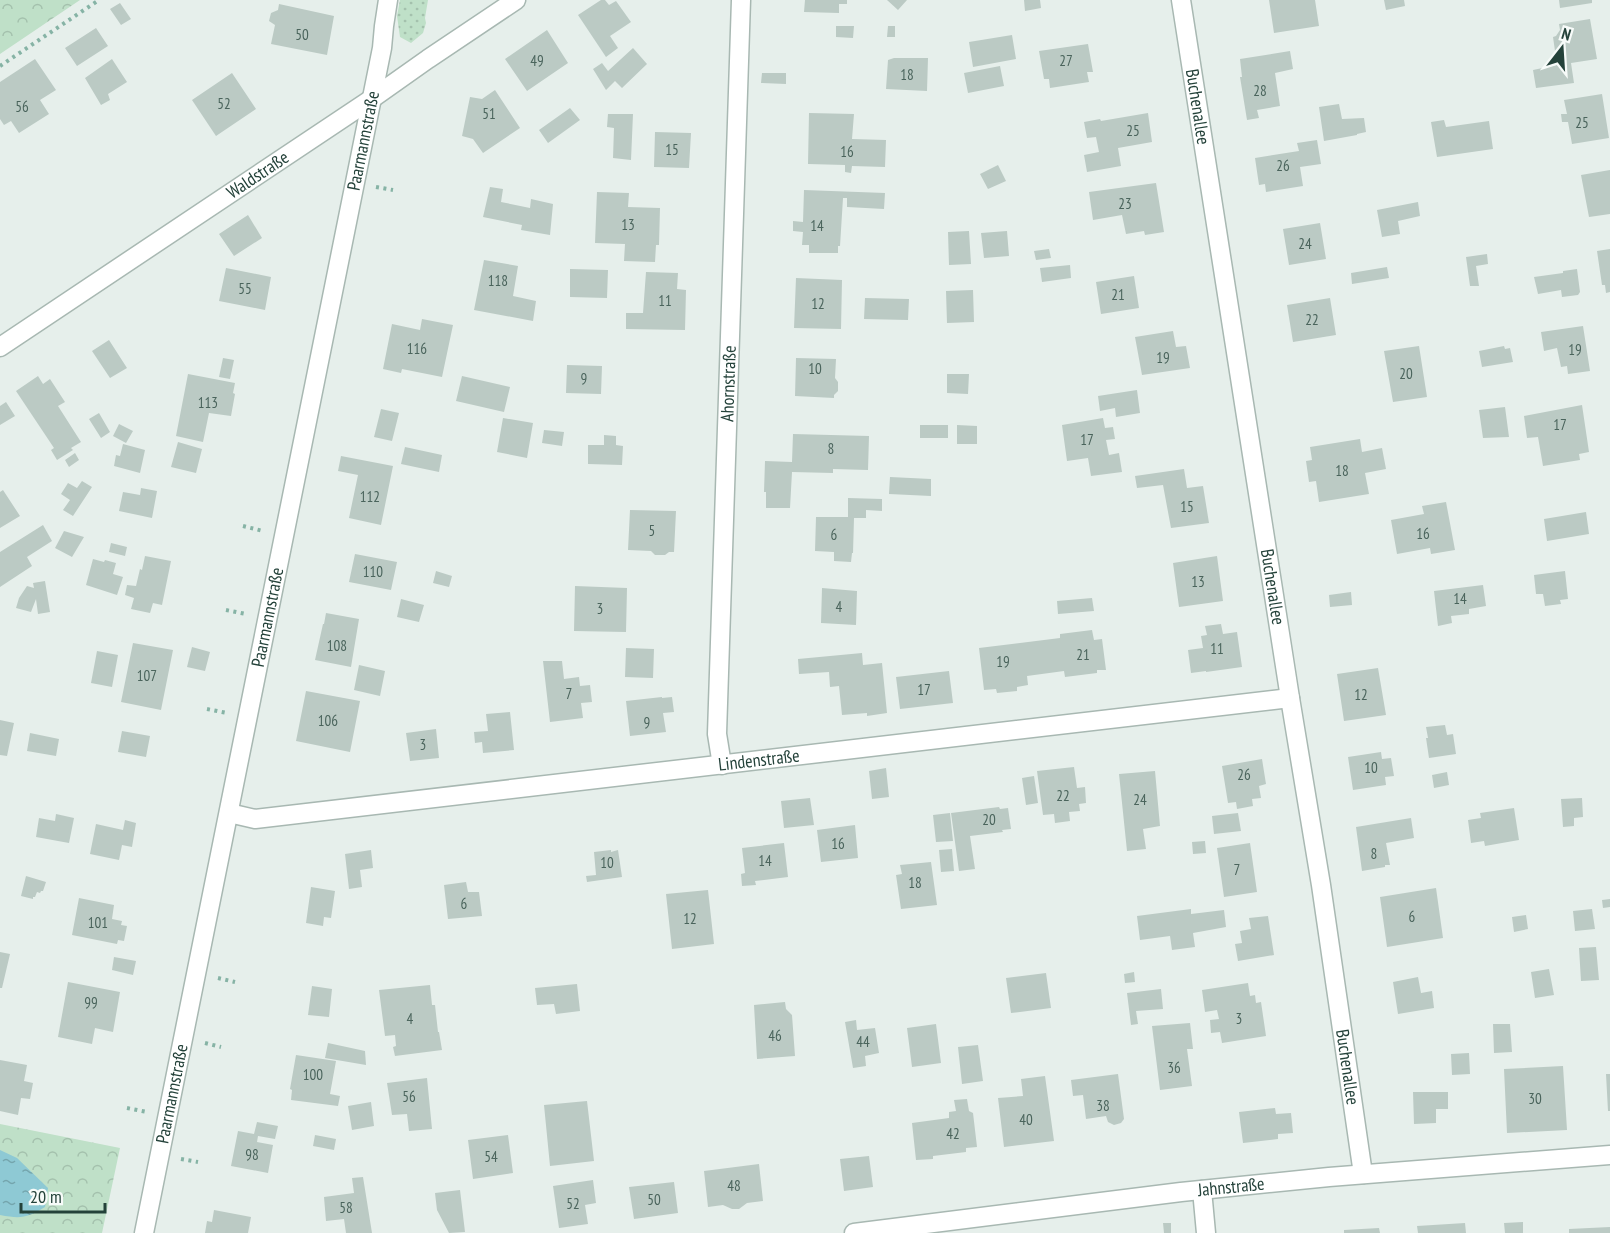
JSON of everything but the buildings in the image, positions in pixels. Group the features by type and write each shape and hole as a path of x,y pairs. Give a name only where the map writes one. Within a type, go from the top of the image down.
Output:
{"street":[{"name":"Paarmannstraße","path":"144,1233 382,48 388,0"},
{"name":"Waldstraße","path":"0,347 516,0"},
{"name":"Ahornstraße","path":"722,765 717,734 741,0"},
{"name":"Buchenallee","path":"1181,0 1290,698 1322,885 1363,1174"},
{"name":"Lindenstraße","path":"229,813 255,819 1290,698"},
{"name":"Jahnstraße","path":"854,1233 1202,1190 1363,1174 1610,1155"},
{"path":"1202,1190 1206,1233"}],"path":[{"path":"0,66 99,0"}],"green space":[{"path":"0,0 80,0 0,54"},
{"path":"400,0 428,0 423,33 411,43 400,37 397,16"},
{"path":"0,1124 120,1148 102,1233 0,1233"}],"water":[{"path":"0,1150 17,1158 48,1188 45,1207 24,1217 0,1215"}]}
